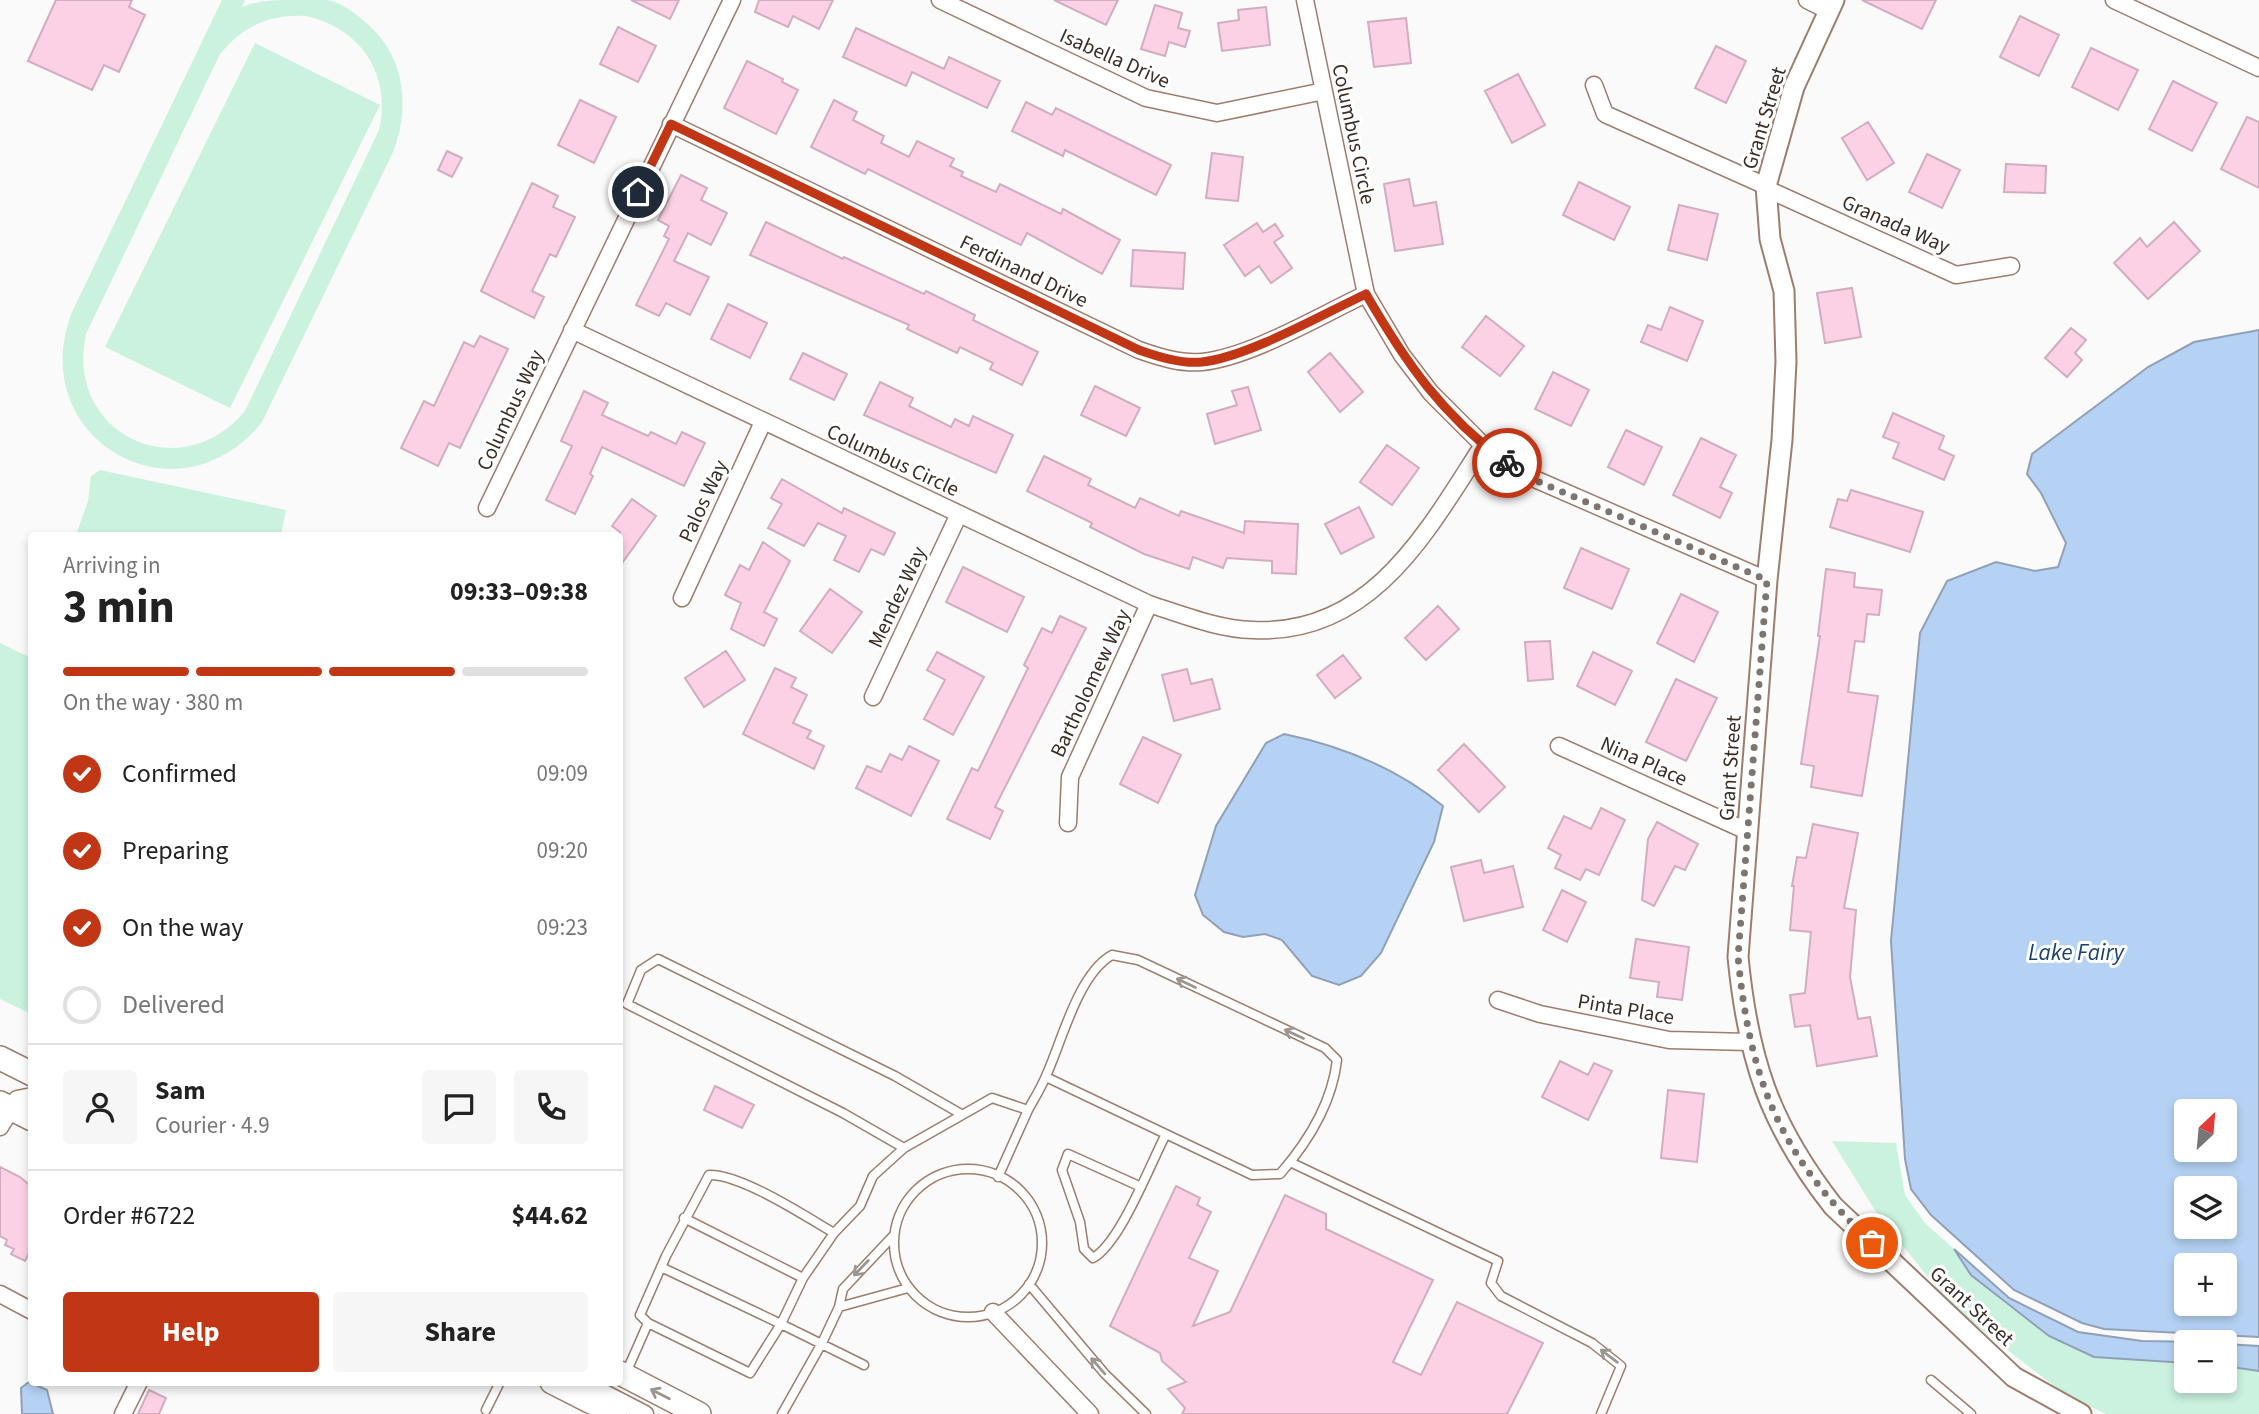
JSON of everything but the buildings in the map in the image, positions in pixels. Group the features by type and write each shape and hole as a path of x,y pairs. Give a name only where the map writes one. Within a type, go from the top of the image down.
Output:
{"main road":[{"path":"0,1058 28,1072"},
{"path":"3,1113 28,1118"},
{"path":"623,1376 699,1414"},
{"path":"560,1386 615,1414"}],"street":[{"path":"572,330 732,0"},
{"name":"Isabella Drive","path":"940,0 1146,98 1179,107 1217,113 1324,91"},
{"name":"Columbus Circle","path":"1305,0 1366,294 1402,355 1431,393 1483,445 1521,474 1767,580"},
{"path":"1807,0 1832,5"},
{"path":"2114,0 2259,68"},
{"name":"Grant Street","path":"1832,5 1794,87 1767,188 1770,239 1784,291 1786,362 1783,440 1767,580 1738,957 1749,1042 1769,1102 1792,1147 1833,1206 2014,1377 2081,1414"},
{"name":"Granada Way","path":"1594,85 1605,114 1956,275 2011,266"},
{"name":"Ferdinand Drive","path":"671,124 1139,350 1167,359 1201,362 1236,354 1366,294"},
{"name":"Columbus Circle","path":"572,330 1149,604 1198,621 1253,630 1289,628 1327,616 1366,595 1399,568 1427,532 1483,445"},
{"name":"Columbus Way","path":"487,508 572,330"},
{"name":"Palos Way","path":"682,598 763,422"},
{"name":"Mendez Way","path":"873,697 959,514"},
{"name":"Bartholomew Way","path":"1068,822 1070,777 1149,604"},
{"name":"Nina Place","path":"1559,746 1749,832"},
{"name":"Pinta Place","path":"1498,1000 1539,1014 1669,1040 1749,1042"},
{"path":"3,1113 17,1099 28,1097"},
{"path":"0,1294 28,1309"},
{"path":"993,1312 1090,1414"},
{"path":"123,1414 137,1386"},
{"path":"591,1386 645,1414"}],"lane":[{"path":"998,1177 1027,1110 1046,1077 1080,995 1100,962 1112,955 1138,960 1325,1048 1337,1060 1335,1081 1313,1128 1280,1174 1252,1175 1165,1136 1046,1077"},
{"path":"904,1147 843,1113 627,1004 642,970 658,959 895,1076 961,1114"},
{"path":"834,1233 722,1174 709,1175 702,1182 684,1218 640,1315 648,1323 750,1373 781,1324 803,1278 834,1233 860,1206 873,1176 904,1147 992,1098 1027,1110"},
{"path":"1139,1186 1068,1153 1062,1170 1080,1222 1084,1249 1093,1258 1105,1251 1139,1186 1165,1136"},
{"path":"1290,1162 1498,1261 1491,1283 1501,1296 1592,1343 1621,1366 1601,1414"},
{"path":"961,1169 986,1172 998,1177 1010,1182 1028,1200 1039,1223 1042,1248 1029,1284 1021,1295 993,1312 976,1317 951,1315 927,1305 908,1288 897,1263 894,1236 901,1211 915,1190 936,1176 961,1169"},
{"path":"684,1218 803,1278"},
{"path":"782,1414 822,1343 839,1307 843,1289 853,1275 894,1236"},
{"path":"661,1267 864,1364"},
{"path":"1029,1284 1105,1374 1146,1414"},
{"path":"839,1307 908,1288"},
{"path":"623,1373 648,1323"},
{"path":"1931,1380 1971,1414"},
{"path":"486,1410 498,1386"}],"green space":[{"path":"222,0 245,0 242,7 268,1 327,0 351,11 378,34 396,65 401,82 403,99 399,135 262,422 227,453 190,467 152,467 117,454 88,430 69,397 63,357 72,312","holes":["306,16 325,22 357,43 368,57 381,91 379,130 245,411 219,434 190,446 160,447 133,439 110,423 92,399 84,369 86,334 220,54 248,29 269,20"]},
{"path":"255,43 380,105 230,408 105,347"},
{"path":"100,470 286,510 282,532 77,532 88,501 91,476"},
{"path":"0,643 28,657 28,1013 0,999"},
{"path":"1832,1141 1896,1143 1905,1195 1925,1223 1954,1249 1971,1275 2049,1336 2094,1357 2174,1362 2174,1393 2237,1393 2237,1368 2259,1371 2259,1414 2106,1414 2067,1396 1970,1321 1939,1291 1876,1212"}],"water":[{"name":"Lake Fairy","path":"2259,330 2259,1337 2237,1336 2237,1330 2174,1330 2174,1333 2104,1329 2082,1323 2014,1290 1931,1215 1911,1189 1905,1159 1891,941 1920,633 1947,581 1996,562 2035,571 2058,567 2066,543 2041,493 2027,474 2032,454 2148,367 2194,342"},
{"path":"1284,734 1327,745 1368,760 1407,780 1443,806 1434,842 1381,953 1361,976 1339,985 1312,976 1282,940 1265,934 1243,937 1224,932 1203,915 1195,895 1216,826 1266,743"},
{"path":"1954,1249 2009,1298 2078,1332 2142,1341 2174,1342 2174,1362 2094,1357 2049,1336 1971,1275"},
{"path":"2237,1345 2259,1346 2259,1371 2237,1368"},
{"path":"28,1383 28,1386 47,1390 53,1414 22,1414 21,1388"}],"way so far":[{"path":"1507,463 1521,474 1767,580 1738,957 1744,1015 1749,1042 1769,1102 1792,1147 1833,1206 1872,1243"}],"route":[{"path":"638,192 671,124 1139,350 1167,359 1201,362 1236,354 1366,294 1402,355 1431,393 1455,421 1507,463"}]}
